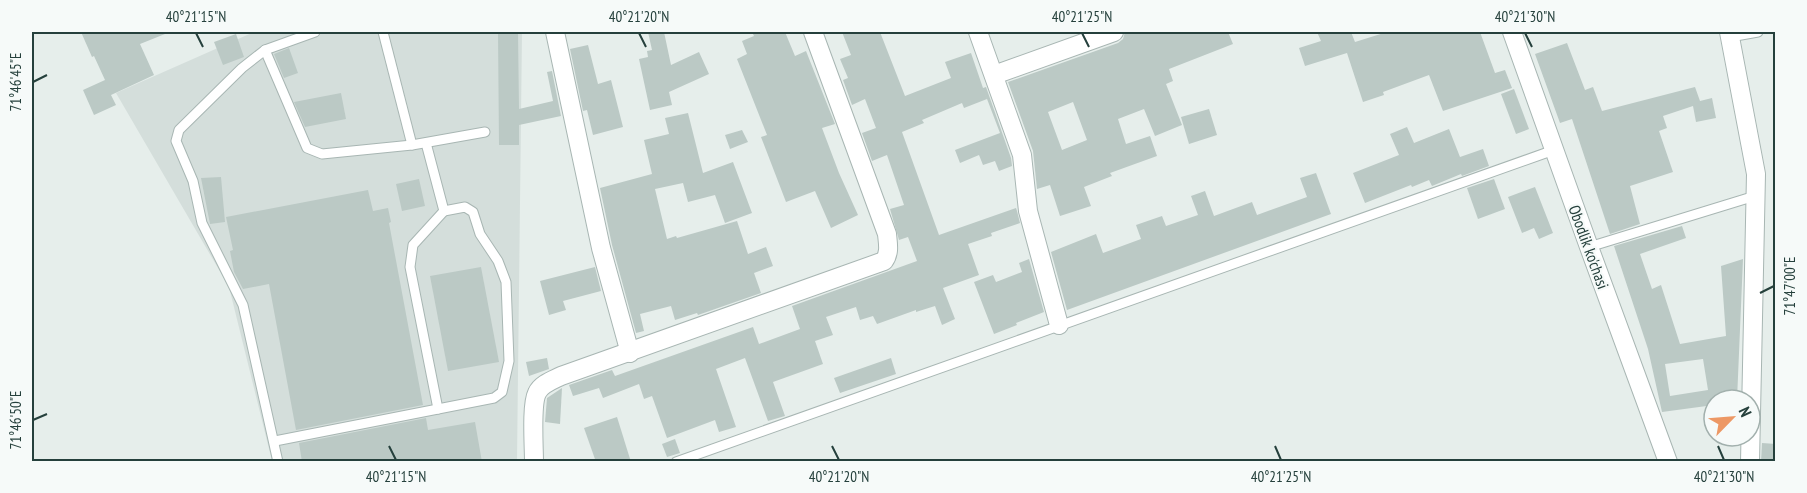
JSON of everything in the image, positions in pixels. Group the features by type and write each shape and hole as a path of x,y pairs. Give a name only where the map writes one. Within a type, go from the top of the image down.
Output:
{"street":[{"path":"555,32 601,248 630,353"},
{"path":"534,462 537,392 544,384 879,264 888,256 887,234 813,32"},
{"path":"978,32 1022,155 1028,211 1059,325"},
{"path":"994,75 1114,32"},
{"name":"Obodlik ko'chasi","path":"1512,32 1588,247 1668,462"},
{"path":"1730,34 1756,174 1750,462"}],"lane":[{"path":"278,462 243,305 202,224 193,181 176,141 179,130 242,68 265,50 315,32"},
{"path":"383,32 412,145"},
{"path":"1730,34 1758,32"},
{"path":"265,50 307,148 322,154 412,145 485,132"},
{"path":"426,142 444,211"},
{"path":"676,462 1554,150"},
{"path":"1588,247 1755,196"},
{"path":"275,441 438,409 494,398 502,392 509,361 506,282 498,261 480,234 472,212 465,207 444,211 413,245 410,267 438,409"}],"shaded area":[{"path":"254,32 522,32 517,461 272,461 229,287 116,93"}],"building":[{"path":"81,32 170,32 140,44 154,75 111,95 116,105 94,115 83,90 105,80"},
{"path":"498,32 518,32 519,109 553,101 547,72 552,71 561,116 519,125 519,145 499,145"},
{"path":"648,32 664,32 671,65 699,52 709,74 669,92 672,105 650,110 639,59 648,57 647,51 652,50"},
{"path":"752,32 785,32 795,56 806,51 835,124 822,128 858,215 831,228 815,191 786,202 761,137 767,135 737,59 747,54 742,41 754,36"},
{"path":"842,32 880,32 905,96 951,78 945,62 971,53 983,88 986,87 1012,166 999,171 995,161 983,165 979,155 960,163 955,150 1000,133 984,91 987,99 964,108 962,103 922,120 924,123 902,132 939,235 1016,208 1017,211 1020,223 968,244 979,275 943,288 955,319 942,325 935,306 916,312 916,310 877,324 873,316 860,320 856,307 826,317 833,335 815,341 823,364 773,382 785,416 768,421 745,358 716,369 736,427 719,432 715,420 667,438 652,396 644,399 639,384 603,398 599,388 573,396 569,385 612,370 615,376 753,327 759,344 800,329 792,306 917,261 908,237 899,240 890,209 904,205 887,155 872,161 862,133 876,128 865,99 852,105 843,80 848,78 840,59 851,55"},
{"path":"1125,32 1228,32 1233,44 1169,69 1173,81 1166,84 1182,125 1155,136 1144,109 1118,119 1126,144 1150,136 1157,156 1110,173 1112,176 1084,187 1091,206 1060,216 1050,185 1037,189 1033,151 1008,82 1118,43 1123,39","holes":["1073,102 1087,140 1062,150 1048,112"]},
{"path":"1317,32 1351,32 1355,42 1387,32 1480,32 1495,73 1505,70 1512,88 1443,111 1429,75 1363,102 1347,53 1305,66 1299,48 1321,41"},
{"path":"236,34 244,57 223,65 214,42"},
{"path":"1567,43 1585,90 1593,87 1602,111 1695,87 1700,101 1712,98 1716,118 1696,122 1693,106 1663,116 1667,128 1659,131 1673,172 1630,186 1640,224 1610,234 1572,119 1560,123 1535,54"},
{"path":"588,45 598,84 611,80 623,127 593,135 587,110 583,111 570,49"},
{"path":"289,48 298,73 284,78 274,54"},
{"path":"1514,89 1529,129 1516,134 1501,94"},
{"path":"341,93 346,119 305,127 294,102"},
{"path":"1209,109 1217,135 1189,144 1181,117"},
{"path":"688,113 703,173 733,162 752,213 725,223 715,195 688,202 683,183 655,189 667,239 737,221 748,254 766,247 773,266 754,273 761,293 698,315 697,313 675,320 671,306 640,314 644,331 636,333 612,245 600,188 652,174 644,140 669,134 665,118"},
{"path":"1407,127 1414,143 1449,129 1460,157 1483,149 1489,166 1432,186 1429,180 1412,187 1411,185 1365,203 1353,173 1399,155 1390,134"},
{"path":"742,130 748,142 730,149 725,135"},
{"path":"1316,173 1331,214 1067,310 1051,252 1096,234 1103,253 1141,239 1136,225 1162,216 1166,226 1198,215 1191,196 1205,191 1214,216 1252,202 1257,215 1307,197 1300,178"},
{"path":"221,177 225,222 210,224 201,178"},
{"path":"419,179 425,206 402,211 396,184"},
{"path":"1494,179 1505,209 1478,219 1467,188"},
{"path":"1535,187 1553,233 1539,239 1534,228 1522,233 1508,197"},
{"path":"368,190 373,211 388,208 423,405 296,430 269,284 243,289 234,272 230,251 233,250 226,217"},
{"path":"1682,226 1686,238 1640,254 1652,289 1661,285 1680,344 1726,336 1721,266 1743,259 1738,388 1708,388 1703,359 1665,364 1670,396 1702,391 1702,407 1662,412 1648,349 1614,246"},
{"path":"1029,259 1044,312 994,334 974,282 993,275 996,282 1022,272 1019,263"},
{"path":"481,267 499,362 448,371 430,276"},
{"path":"595,267 601,291 563,301 566,310 549,315 540,281"},
{"path":"547,358 549,369 529,376 526,362"},
{"path":"891,358 896,374 840,393 834,378"},
{"path":"562,388 560,424 545,422 547,398"},
{"path":"617,417 631,462 596,462 584,428"},
{"path":"426,418 428,430 475,422 482,462 302,462 299,443"},
{"path":"675,439 680,453 667,457 662,444"},
{"path":"1762,443 1776,444 1776,462 1761,462"}]}
